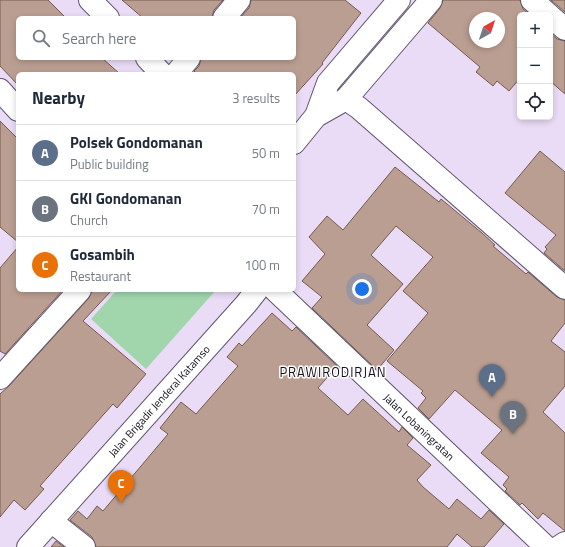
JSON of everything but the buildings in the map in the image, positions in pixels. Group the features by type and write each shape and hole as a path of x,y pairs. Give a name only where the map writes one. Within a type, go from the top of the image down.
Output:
{"street":[{"path":"90,0 106,16"},
{"path":"226,16 239,0"},
{"path":"296,141 316,116 328,83 399,0"},
{"path":"316,116 346,99 431,0"},
{"path":"532,0 546,12"},
{"path":"553,18 565,29"},
{"path":"149,60 160,72"},
{"path":"178,72 187,60"},
{"path":"0,90 16,108"},
{"path":"346,99 359,108 565,288"},
{"path":"0,378 78,292"},
{"name":"Jalan Brigadir Jenderal Katamso","path":"28,547 255,292"},
{"name":"Jalan Lobaningratan","path":"277,292 546,547"},
{"path":"51,521 84,547"},
{"path":"559,547 565,543"}],"green space":[{"path":"115,292 214,292 146,369 91,319"}],"place":[{"name":"Polsek Gondomanan","path":"492,397"},
{"name":"GKI Gondomanan","path":"513,434"},
{"name":"Gosambih","path":"121,503"}],"district":[{"name":"PRAWIRODIRJAN","path":"333,372"}]}
